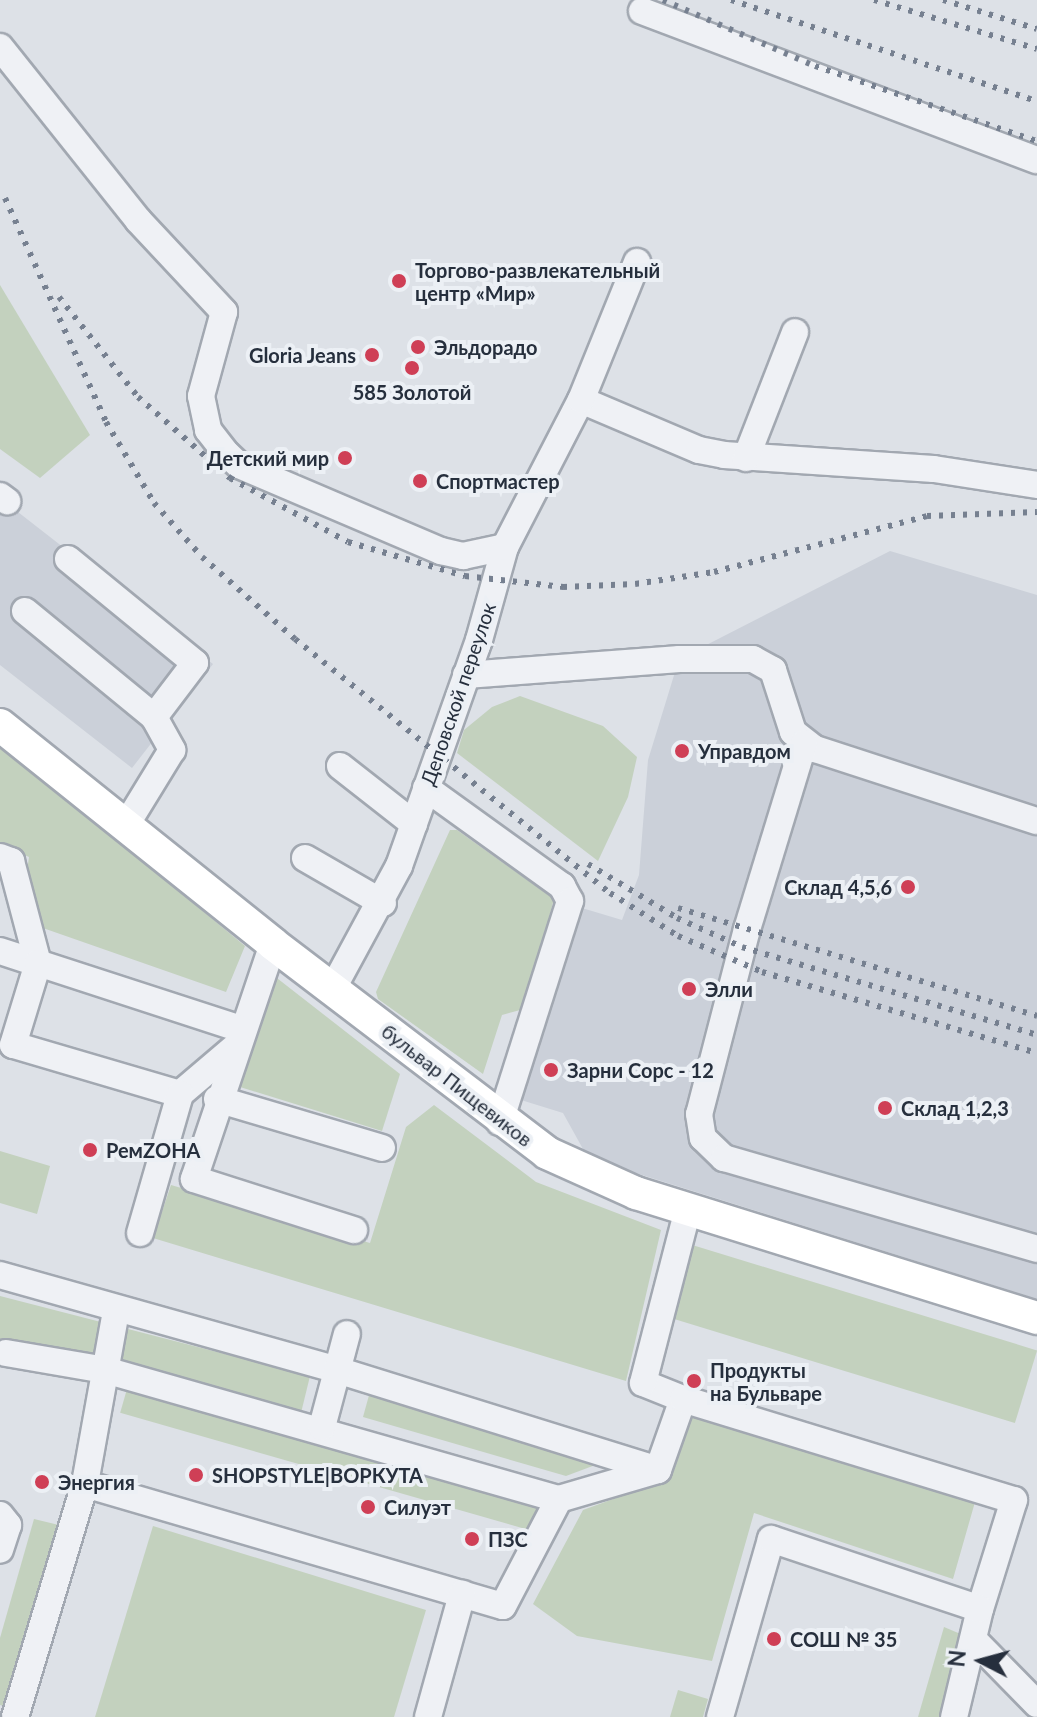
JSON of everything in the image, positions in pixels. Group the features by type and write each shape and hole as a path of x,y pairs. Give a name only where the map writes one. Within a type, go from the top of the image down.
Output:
{"main road":[{"name":"бульвар Пищевиков","path":"0,725 500,1122 590,1175 688,1209 1037,1318"}],"lane":[{"path":"642,11 1037,160"},
{"path":"0,47 138,220 224,312 201,396 208,430 227,454 239,465 441,551 463,556 505,547"},
{"name":"Деповской переулок","path":"333,988 383,903 466,675 505,547 581,400 637,262"},
{"path":"746,458 795,332"},
{"path":"581,400 699,450 746,458 934,469 1037,485"},
{"path":"68,559 195,663 154,717"},
{"path":"25,611 154,717 172,750 126,825"},
{"path":"466,675 679,659 753,659 764,662 779,679 787,718 804,743 848,763 1037,821"},
{"path":"804,743 714,1054 699,1114 703,1138 724,1158 1037,1249"},
{"path":"340,766 414,824"},
{"path":"426,788 568,893 568,910 500,1122"},
{"path":"0,857 11,861 38,963 13,1045 180,1094"},
{"path":"305,858 383,903"},
{"path":"273,944 217,1099 194,1179 354,1230"},
{"path":"0,951 238,1038"},
{"path":"140,1233 180,1094 238,1038"},
{"path":"217,1099 382,1148"},
{"path":"688,1209 643,1383 683,1399 1014,1500 980,1609 975,1641 954,1717"},
{"path":"0,1275 116,1311 337,1370 658,1470"},
{"path":"15,1717 85,1484 116,1311"},
{"path":"322,1427 347,1334"},
{"path":"2,1359 105,1370 322,1427 559,1499 658,1470"},
{"path":"658,1470 683,1399"},
{"path":"85,1484 503,1606 559,1499"},
{"path":"0,1515 8,1525 0,1550"},
{"path":"720,1717 771,1539 980,1609"},
{"path":"428,1717 462,1594"},
{"path":"975,1641 1037,1704"}],"shaded area":[{"path":"0,498 213,664 132,768 0,665"},
{"path":"890,551 1037,595 1037,1299 588,1158 563,1113 521,1100 582,908 622,920 639,875 648,760 679,659"}],"green space":[{"path":"0,285 90,435 40,478 0,449"},
{"path":"520,696 603,726 637,757 628,797 598,861 457,753 464,730 492,707"},
{"path":"0,743 245,946 226,992 20,920 29,857 0,844"},
{"path":"450,830 457,830 554,899 524,1009 502,1015 483,1074 378,999 376,992"},
{"path":"273,975 400,1074 382,1131 240,1087"},
{"path":"434,1105 536,1182 661,1230 626,1381 153,1238 171,1185 370,1243 406,1127"},
{"path":"0,1151 50,1166 37,1214 0,1203"},
{"path":"689,1244 1037,1350 1015,1423 667,1317"},
{"path":"0,1296 310,1376 301,1413 0,1343"},
{"path":"129,1382 540,1500 532,1531 120,1413"},
{"path":"371,1388 606,1461 566,1476 363,1417"},
{"path":"690,1414 975,1502 953,1579 754,1513 712,1661 577,1636 533,1604 583,1510 671,1478"},
{"path":"34,1519 63,1526 10,1708 0,1705 0,1638"},
{"path":"153,1526 426,1610 394,1717 95,1717"},
{"path":"944,1627 970,1638 948,1717 918,1717"},
{"path":"678,1690 708,1699 703,1717 670,1717"}],"railway":[{"path":"663,0 815,66 1037,141"},
{"path":"731,0 1037,101"},
{"path":"874,0 1037,49"},
{"path":"943,0 1037,29"},
{"path":"5,198 106,422 154,503 202,557 295,639 610,893 678,936 762,972 1037,1053"},
{"path":"59,297 138,397 230,478 348,542 465,576 563,587 635,584 714,572 927,516 1037,512"},
{"path":"588,864 677,918 742,947 1037,1035"},
{"path":"678,908 1037,1016"}],"place":[{"name":"Торгово-развлекательный центр «Мир»","path":"399,281"},
{"name":"Эльдорадо","path":"418,347"},
{"name":"Gloria Jeans","path":"372,355"},
{"name":"585 Золотой","path":"412,368"},
{"name":"Детский мир","path":"345,458"},
{"name":"Спортмастер","path":"420,481"},
{"name":"Управдом","path":"682,751"},
{"name":"Склад 4,5,6","path":"908,887"},
{"name":"Элли","path":"689,989"},
{"name":"Зарни Сорс - 12","path":"551,1070"},
{"name":"Склад 1,2,3","path":"885,1108"},
{"name":"РемZОНА","path":"90,1150"},
{"name":"Продукты на Бульваре","path":"694,1381"},
{"name":"SHOPSTYLE|ВОРКУТА","path":"196,1475"},
{"name":"Энергия","path":"42,1482"},
{"name":"Силуэт","path":"368,1507"},
{"name":"ПЗС","path":"472,1539"},
{"name":"СОШ № 35","path":"774,1639"}]}
